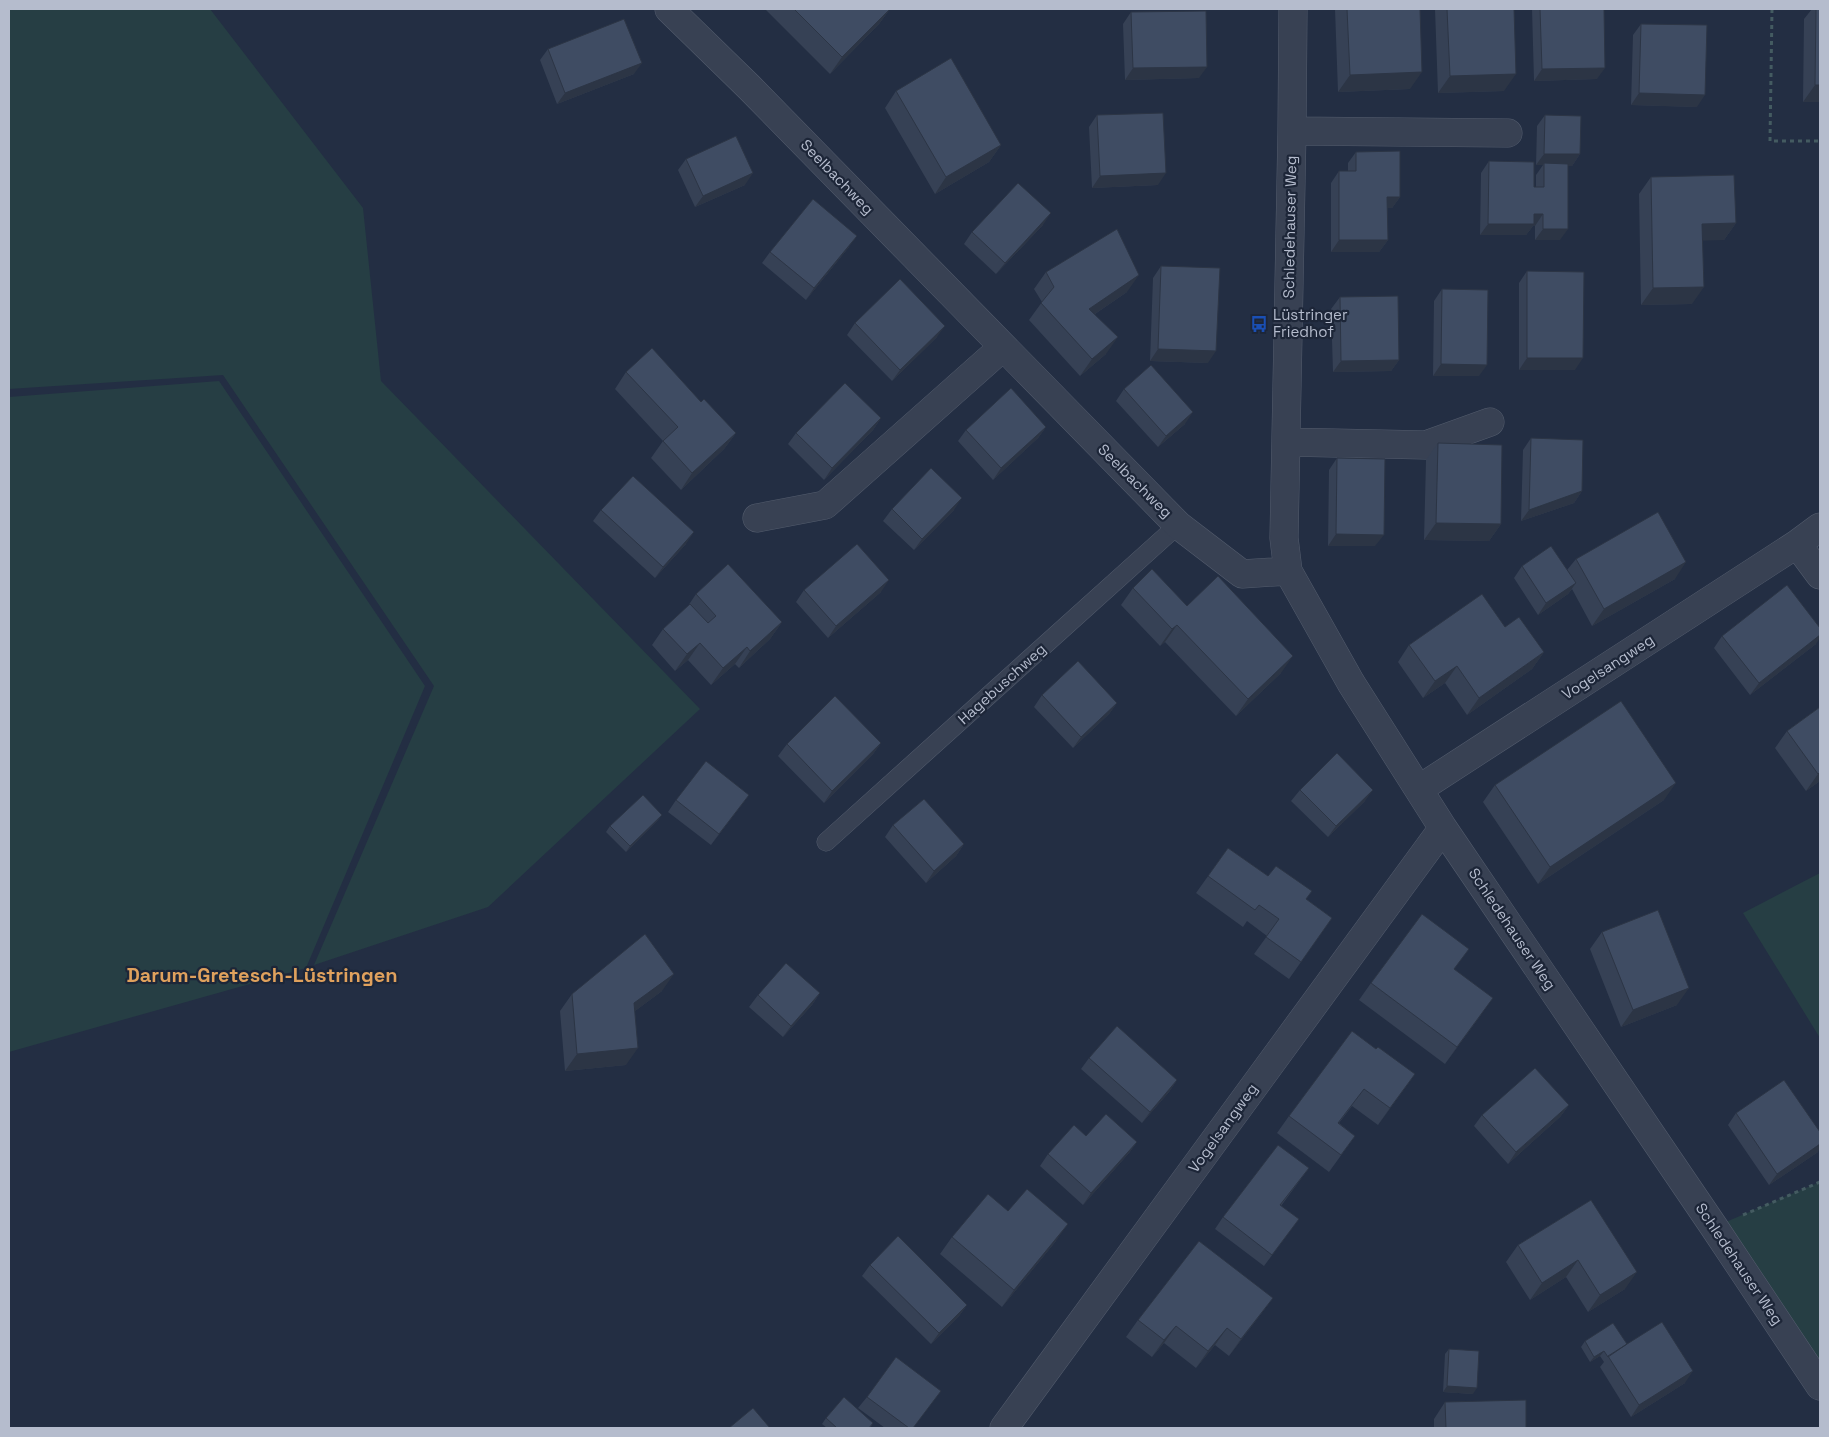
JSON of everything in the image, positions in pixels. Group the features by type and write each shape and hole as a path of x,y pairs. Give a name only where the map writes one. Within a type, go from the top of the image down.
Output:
{"street":[{"name":"Seelbachweg","path":"669,9 749,87 1178,525 1242,574 1288,571"},
{"name":"Schledehauser Weg","path":"1292,9 1292,131 1284,538 1288,571 1351,683 1443,828 1714,1226 1820,1386"},
{"path":"1292,131 1508,133"},
{"path":"758,518 826,505 1003,348"},
{"path":"1286,442 1426,445 1490,422"},
{"name":"Vogelsangweg","path":"1419,789 1797,544 1820,527"},
{"path":"1797,544 1820,575"},
{"name":"Vogelsangweg","path":"1004,1428 1443,828"}],"lane":[{"name":"Hagebuschweg","path":"826,842 1178,525"}],"path":[{"path":"1772,9 1770,141 1820,141"},
{"path":"1714,1226 1820,1182"}],"green space":[{"path":"9,9 210,9 363,208 381,381 700,709 488,907 314,965 434,686 223,375 9,389"},
{"path":"219,381 425,686 306,968 9,1052 9,397"},
{"path":"1820,873 1820,1038 1743,913"},
{"path":"1820,1182 1820,1386 1714,1227"}],"building":[{"path":"794,9 890,9 842,57"},
{"path":"1347,9 1420,9 1422,72 1350,75"},
{"path":"1447,9 1514,9 1516,74 1450,76"},
{"path":"1540,9 1604,9 1605,68 1542,69"},
{"path":"1816,9 1820,9 1820,85 1815,85"},
{"path":"1206,11 1207,67 1133,68 1131,12"},
{"path":"624,19 642,63 565,93 548,49"},
{"path":"1641,24 1707,25 1705,95 1639,93"},
{"path":"951,58 1001,145 946,177 896,91"},
{"path":"1163,113 1166,173 1100,176 1097,115"},
{"path":"1545,115 1581,116 1580,154 1544,154"},
{"path":"736,136 753,173 703,196 686,159"},
{"path":"1400,151 1400,197 1387,197 1388,240 1339,240 1339,171 1356,171 1356,152"},
{"path":"1489,161 1534,162 1534,187 1544,187 1544,163 1568,164 1568,229 1543,229 1543,214 1534,214 1534,224 1488,224"},
{"path":"1734,175 1736,223 1702,224 1704,287 1653,288 1651,177"},
{"path":"1018,183 1051,213 1005,263 972,232"},
{"path":"813,199 857,236 814,288 770,252"},
{"path":"1117,229 1139,275 1089,309 1118,337 1092,359 1041,303 1054,287 1046,272"},
{"path":"1161,266 1220,268 1216,351 1158,349"},
{"path":"1527,271 1584,272 1583,358 1527,358"},
{"path":"900,279 945,326 900,370 855,323"},
{"path":"1442,289 1488,290 1487,365 1441,364"},
{"path":"1398,296 1399,360 1341,361 1340,297"},
{"path":"652,348 701,402 704,399 736,433 692,473 663,441 678,427 626,372"},
{"path":"1151,365 1193,412 1166,436 1124,389"},
{"path":"845,383 881,418 832,468 796,433"},
{"path":"1011,388 1046,427 1001,468 966,430"},
{"path":"1531,438 1583,440 1582,491 1529,510"},
{"path":"1438,443 1502,445 1501,524 1436,523"},
{"path":"1337,458 1385,459 1384,535 1336,534"},
{"path":"931,468 962,498 922,539 892,509"},
{"path":"633,476 694,532 663,567 601,510"},
{"path":"1658,512 1686,562 1604,609 1576,559"},
{"path":"857,544 889,580 836,626 804,590"},
{"path":"1551,546 1576,583 1546,603 1522,566"},
{"path":"728,564 782,622 750,651 747,647 723,668 700,643 687,654 663,629 690,604 708,623 716,616 696,594"},
{"path":"1152,569 1187,606 1218,576 1293,656 1248,699 1177,625 1172,629 1133,588"},
{"path":"1787,585 1820,628 1820,635 1759,683 1722,636"},
{"path":"1482,594 1505,627 1519,617 1544,652 1479,698 1457,666 1435,681 1409,645"},
{"path":"1078,661 1117,703 1081,737 1042,695"},
{"path":"835,696 881,743 832,791 787,744"},
{"path":"1621,701 1676,783 1550,867 1495,785"},
{"path":"1820,707 1820,772 1818,774 1787,731"},
{"path":"1337,753 1373,790 1336,826 1300,790"},
{"path":"706,761 749,795 719,834 676,800"},
{"path":"643,795 662,815 630,846 610,826"},
{"path":"924,799 964,844 934,871 893,825"},
{"path":"1228,848 1268,876 1276,866 1312,891 1306,899 1332,918 1301,962 1266,937 1279,919 1259,905 1255,910 1208,876"},
{"path":"1658,910 1689,988 1633,1010 1602,932"},
{"path":"1422,914 1469,949 1454,969 1493,998 1457,1047 1371,983"},
{"path":"645,934 674,974 634,1003 638,1048 577,1054 572,994"},
{"path":"786,963 820,993 791,1026 758,995"},
{"path":"1117,1026 1177,1080 1150,1112 1089,1058"},
{"path":"1352,1031 1415,1074 1390,1108 1364,1089 1338,1123 1355,1136 1341,1155 1289,1116"},
{"path":"1535,1068 1569,1105 1516,1152 1482,1115"},
{"path":"1784,1080 1820,1132 1820,1144 1777,1174 1736,1113"},
{"path":"1106,1114 1137,1142 1091,1193 1048,1154 1074,1125 1086,1136"},
{"path":"1278,1145 1309,1168 1280,1205 1299,1219 1272,1255 1223,1217"},
{"path":"1027,1189 1068,1224 1014,1290 952,1237 988,1194 1008,1211"},
{"path":"1591,1200 1637,1272 1600,1295 1578,1260 1542,1283 1518,1245"},
{"path":"898,1236 967,1305 939,1333 870,1265"},
{"path":"1199,1241 1273,1298 1241,1339 1227,1328 1208,1351 1176,1326 1164,1340 1138,1320"},
{"path":"1662,1322 1693,1371 1639,1405 1608,1356"},
{"path":"1613,1323 1627,1344 1608,1357 1604,1351 1594,1357 1585,1341"},
{"path":"1449,1349 1479,1351 1477,1388 1447,1386"},
{"path":"896,1357 941,1391 913,1428 909,1428 867,1397"},
{"path":"844,1397 873,1423 869,1428 837,1428 826,1418"},
{"path":"1526,1400 1526,1428 1446,1428 1445,1402"},
{"path":"753,1408 770,1428 729,1428"}],"place":[{"name":"Lüstringer Friedhof","path":"1259,324"}],"district":[{"name":"Darum-Gretesch-Lüstringen","path":"262,975"}]}
